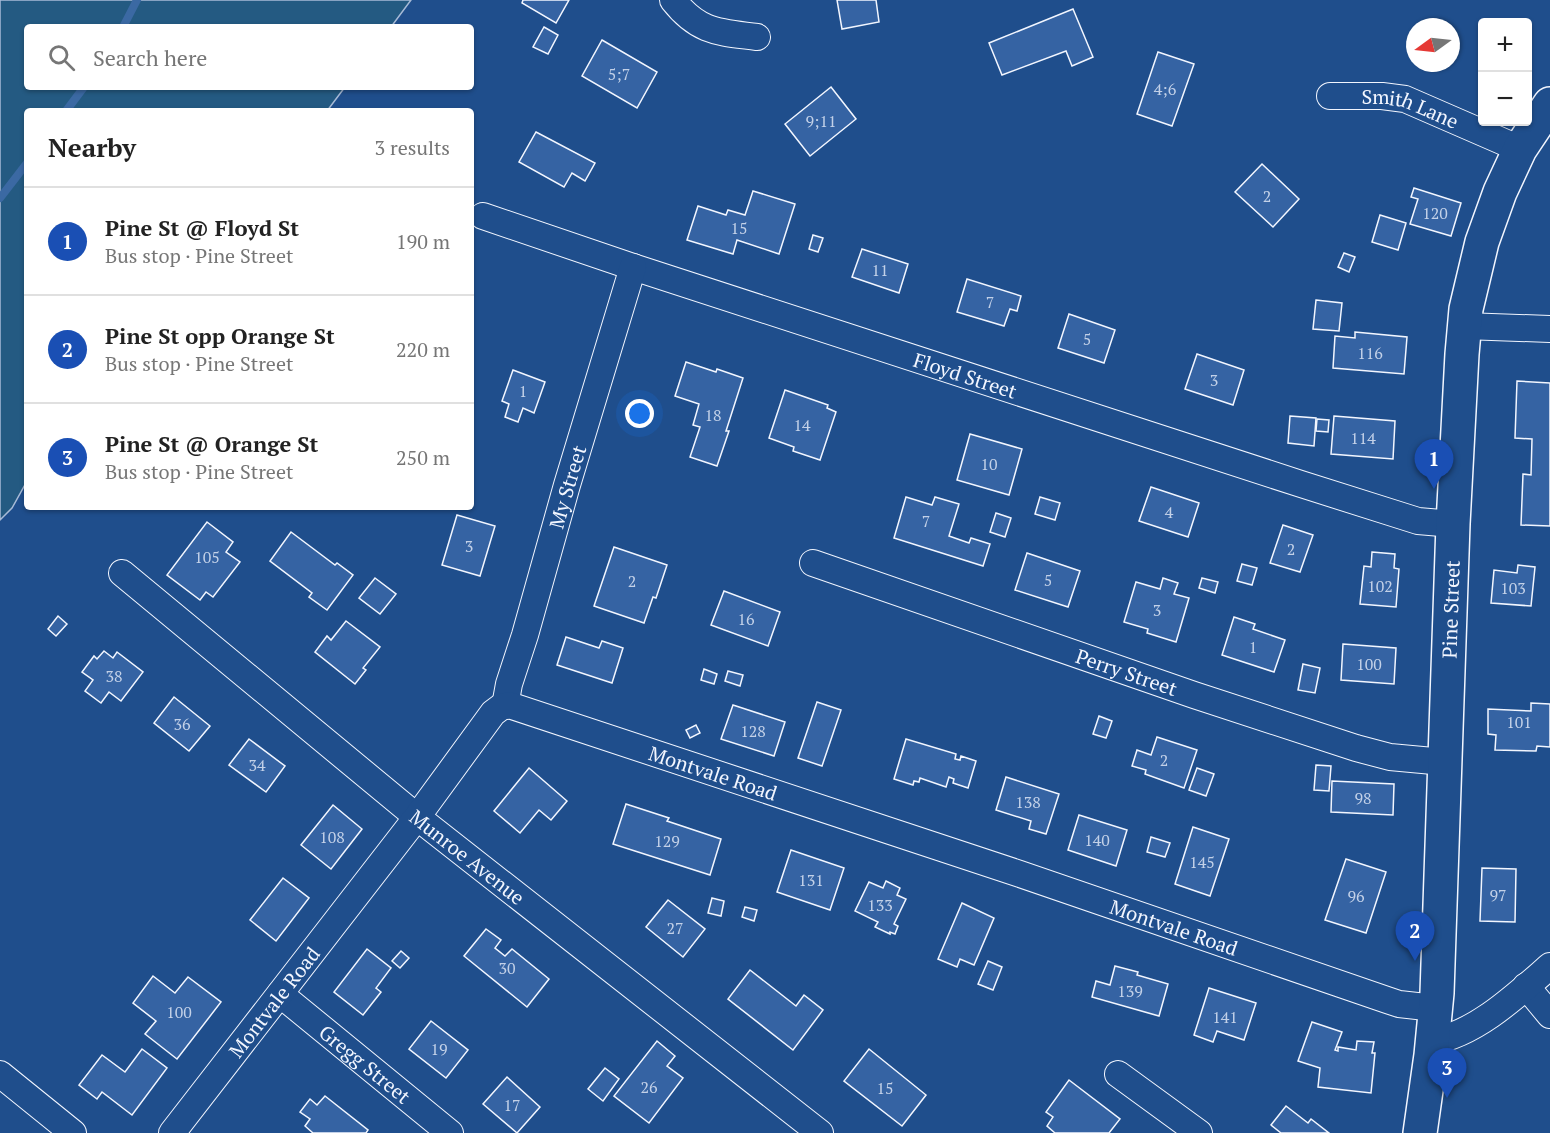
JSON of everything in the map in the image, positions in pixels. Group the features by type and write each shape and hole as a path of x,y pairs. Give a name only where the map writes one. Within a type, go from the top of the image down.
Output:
{"street":[{"path":"673,0 684,13 701,26 722,33 757,37"},
{"name":"Smith Lane","path":"1330,96 1382,96 1405,99 1520,149"},
{"name":"Pine Street","path":"1420,1133 1436,1008 1453,524 1464,326 1482,242 1500,192 1520,149 1550,104"},
{"name":"Floyd Street","path":"483,216 1301,484 1418,521 1453,524"},
{"name":"My Street","path":"505,706 509,684 567,485 633,267"},
{"path":"1464,326 1550,329"},
{"name":"Perry Street","path":"813,563 1183,691 1356,748 1390,757 1444,762"},
{"name":"Munroe Avenue","path":"122,573 417,817 820,1133"},
{"name":"Montvale Road","path":"172,1133 417,817 493,713 505,706 514,706 799,800 1393,1002 1436,1008"},
{"path":"1433,1041 1448,1038 1476,1024 1550,966"},
{"path":"1526,987 1550,1015"},
{"name":"Gregg Street","path":"280,994 450,1133"},
{"path":"0,1074 73,1133"},
{"path":"1118,1074 1199,1133"}],"shaded area":[{"path":"0,0 411,0 393,24 24,24 24,90 343,90 329,108 24,108 24,486 12,508 0,520"}],"building":[{"path":"523,0 569,0 556,23 522,3"},
{"path":"837,0 876,0 879,22 842,29"},
{"path":"1073,9 1093,57 1072,66 1066,51 1002,75 989,43"},
{"path":"544,27 558,35 548,54 533,47"},
{"path":"602,40 657,72 637,108 582,76"},
{"path":"1158,52 1194,64 1172,126 1137,114"},
{"path":"831,87 856,119 810,156 785,124"},
{"path":"536,132 595,163 585,181 572,173 564,187 519,162"},
{"path":"1262,164 1299,199 1273,227 1235,192"},
{"path":"1414,188 1461,203 1451,236 1410,224 1418,199 1411,197"},
{"path":"753,191 795,204 779,254 737,240 733,254 687,240 698,206 726,215 728,210 745,215"},
{"path":"1380,215 1406,223 1398,250 1372,242"},
{"path":"813,235 823,238 818,252 809,249"},
{"path":"862,249 908,264 899,293 852,277"},
{"path":"1344,253 1355,257 1349,272 1338,267"},
{"path":"967,279 1021,296 1017,311 1010,309 1004,326 957,312"},
{"path":"1316,300 1342,303 1339,331 1313,329"},
{"path":"1069,314 1115,330 1104,363 1058,348"},
{"path":"1355,332 1407,337 1404,374 1333,368 1335,336 1355,338"},
{"path":"1197,354 1244,370 1233,405 1185,389"},
{"path":"686,362 743,378 717,466 690,457 700,427 693,425 699,404 675,396"},
{"path":"513,370 545,382 534,413 523,408 518,422 505,417 509,404 502,401"},
{"path":"1517,381 1550,383 1550,526 1521,525 1523,474 1531,475 1532,439 1515,438"},
{"path":"785,390 828,405 827,408 836,412 820,460 793,451 794,447 769,438"},
{"path":"1290,416 1316,418 1314,446 1288,443"},
{"path":"1334,416 1395,421 1393,459 1331,454"},
{"path":"1317,419 1329,420 1328,432 1316,431"},
{"path":"970,434 1022,449 1009,495 957,480"},
{"path":"1151,487 1199,503 1188,537 1139,521"},
{"path":"906,497 932,505 935,497 959,504 949,536 969,543 971,538 990,544 983,566 894,538"},
{"path":"1040,497 1060,503 1055,520 1035,514"},
{"path":"996,513 1011,518 1005,537 990,532"},
{"path":"457,515 495,526 480,576 442,565"},
{"path":"207,522 233,542 226,552 240,562 213,597 206,592 200,600 167,575"},
{"path":"1283,525 1313,535 1300,572 1270,563"},
{"path":"291,532 335,565 337,563 353,575 327,610 309,597 312,593 270,561"},
{"path":"614,547 667,565 656,598 653,597 644,623 594,606"},
{"path":"1372,552 1395,554 1394,568 1399,569 1396,607 1360,604 1364,566 1371,567"},
{"path":"1027,553 1080,571 1068,607 1015,590"},
{"path":"1242,564 1257,568 1252,585 1237,581"},
{"path":"1518,565 1535,567 1531,606 1491,603 1494,570 1517,573"},
{"path":"375,578 396,594 380,614 359,598"},
{"path":"1163,578 1178,583 1174,594 1189,598 1176,642 1147,633 1148,629 1124,622 1136,582 1160,589"},
{"path":"1202,578 1218,582 1215,593 1199,588"},
{"path":"724,591 780,612 768,646 711,625"},
{"path":"58,616 67,624 56,636 48,629"},
{"path":"1234,617 1255,624 1253,629 1285,640 1274,672 1222,655"},
{"path":"346,621 380,647 363,668 366,670 355,684 315,652 327,636 331,640"},
{"path":"566,637 599,648 602,641 623,648 612,683 557,665"},
{"path":"1343,644 1396,648 1394,684 1341,680"},
{"path":"104,651 113,658 117,652 143,672 121,701 109,692 101,703 85,691 93,680 82,672 94,656 97,659"},
{"path":"1303,664 1320,668 1315,693 1298,690"},
{"path":"704,669 717,674 714,684 701,680"},
{"path":"728,671 743,675 740,686 725,681"},
{"path":"174,697 210,726 189,751 154,723"},
{"path":"817,702 841,710 822,766 798,758"},
{"path":"1531,703 1550,704 1550,747 1537,746 1536,751 1495,750 1496,735 1488,734 1488,709 1531,711"},
{"path":"733,705 785,722 774,756 721,739"},
{"path":"1099,716 1112,721 1106,738 1093,734"},
{"path":"696,725 700,733 690,738 686,730"},
{"path":"1157,737 1197,750 1184,788 1145,774 1146,770 1132,766 1137,750 1151,755"},
{"path":"249,739 285,766 266,792 229,765"},
{"path":"906,739 956,754 955,759 960,760 961,756 976,761 968,788 953,783 954,779 949,777 946,787 920,778 919,782 914,781 913,785 894,779"},
{"path":"1316,765 1331,766 1329,791 1314,790"},
{"path":"529,768 567,801 551,820 539,810 520,833 494,811"},
{"path":"1197,768 1214,774 1206,796 1189,790"},
{"path":"1006,777 1059,794 1046,834 1029,829 1031,821 996,810"},
{"path":"1332,781 1394,784 1393,815 1331,812"},
{"path":"626,804 721,839 710,875 613,844"},
{"path":"333,805 362,829 331,869 301,845"},
{"path":"1079,815 1127,830 1116,866 1068,850"},
{"path":"1193,827 1229,839 1210,896 1175,884"},
{"path":"1151,837 1170,843 1165,857 1147,852"},
{"path":"791,850 844,868 830,910 777,892"},
{"path":"1346,859 1386,872 1366,933 1325,920"},
{"path":"1482,868 1516,869 1515,922 1480,921"},
{"path":"283,878 309,898 276,941 250,920"},
{"path":"886,881 900,888 897,895 906,899 894,924 898,926 895,934 875,927 878,922 855,911 869,882 883,888"},
{"path":"712,898 724,901 721,916 708,913"},
{"path":"668,900 705,929 683,957 646,927"},
{"path":"962,903 994,918 974,965 960,959 957,967 938,959"},
{"path":"745,907 757,910 754,921 742,917"},
{"path":"486,929 501,940 495,948 505,956 512,949 549,979 527,1007 464,956"},
{"path":"367,949 391,968 376,988 381,992 363,1015 334,992"},
{"path":"401,951 409,958 400,968 392,961"},
{"path":"988,961 1002,967 993,990 978,984"},
{"path":"1115,966 1168,984 1159,1016 1092,997 1096,981 1110,985"},
{"path":"750,970 796,1006 804,995 823,1010 793,1050 728,999"},
{"path":"153,976 175,993 188,977 221,1002 177,1059 145,1034 156,1021 133,1003"},
{"path":"1209,988 1256,1003 1244,1040 1217,1031 1213,1042 1194,1035"},
{"path":"431,1021 468,1050 446,1078 409,1049"},
{"path":"1312,1022 1342,1032 1335,1050 1338,1051 1338,1047 1356,1050 1357,1041 1374,1042 1371,1093 1318,1087 1320,1068 1298,1061"},
{"path":"657,1041 675,1056 667,1066 683,1078 649,1123 614,1096"},
{"path":"142,1049 167,1068 132,1115 102,1092 97,1099 79,1085 102,1055 125,1072"},
{"path":"869,1049 926,1095 902,1126 844,1081"},
{"path":"605,1068 619,1079 603,1101 588,1089"},
{"path":"507,1077 540,1107 517,1133 483,1104"},
{"path":"1069,1080 1120,1119 1109,1133 1055,1133 1047,1126 1053,1117 1046,1112"},
{"path":"325,1096 368,1130 366,1133 313,1133 305,1126 310,1119 300,1112 310,1099 317,1105"},
{"path":"1286,1106 1308,1123 1311,1119 1329,1133 1281,1133 1271,1125"}],"waterway":[{"path":"125,24 137,0"},
{"path":"68,108 82,90"},
{"path":"0,198 24,167"}],"place":[{"name":"Pine St @ Floyd St","path":"1434,489"},
{"name":"Pine St opp Orange St","path":"1415,961"},
{"name":"Pine St @ Orange St","path":"1447,1098"}]}
